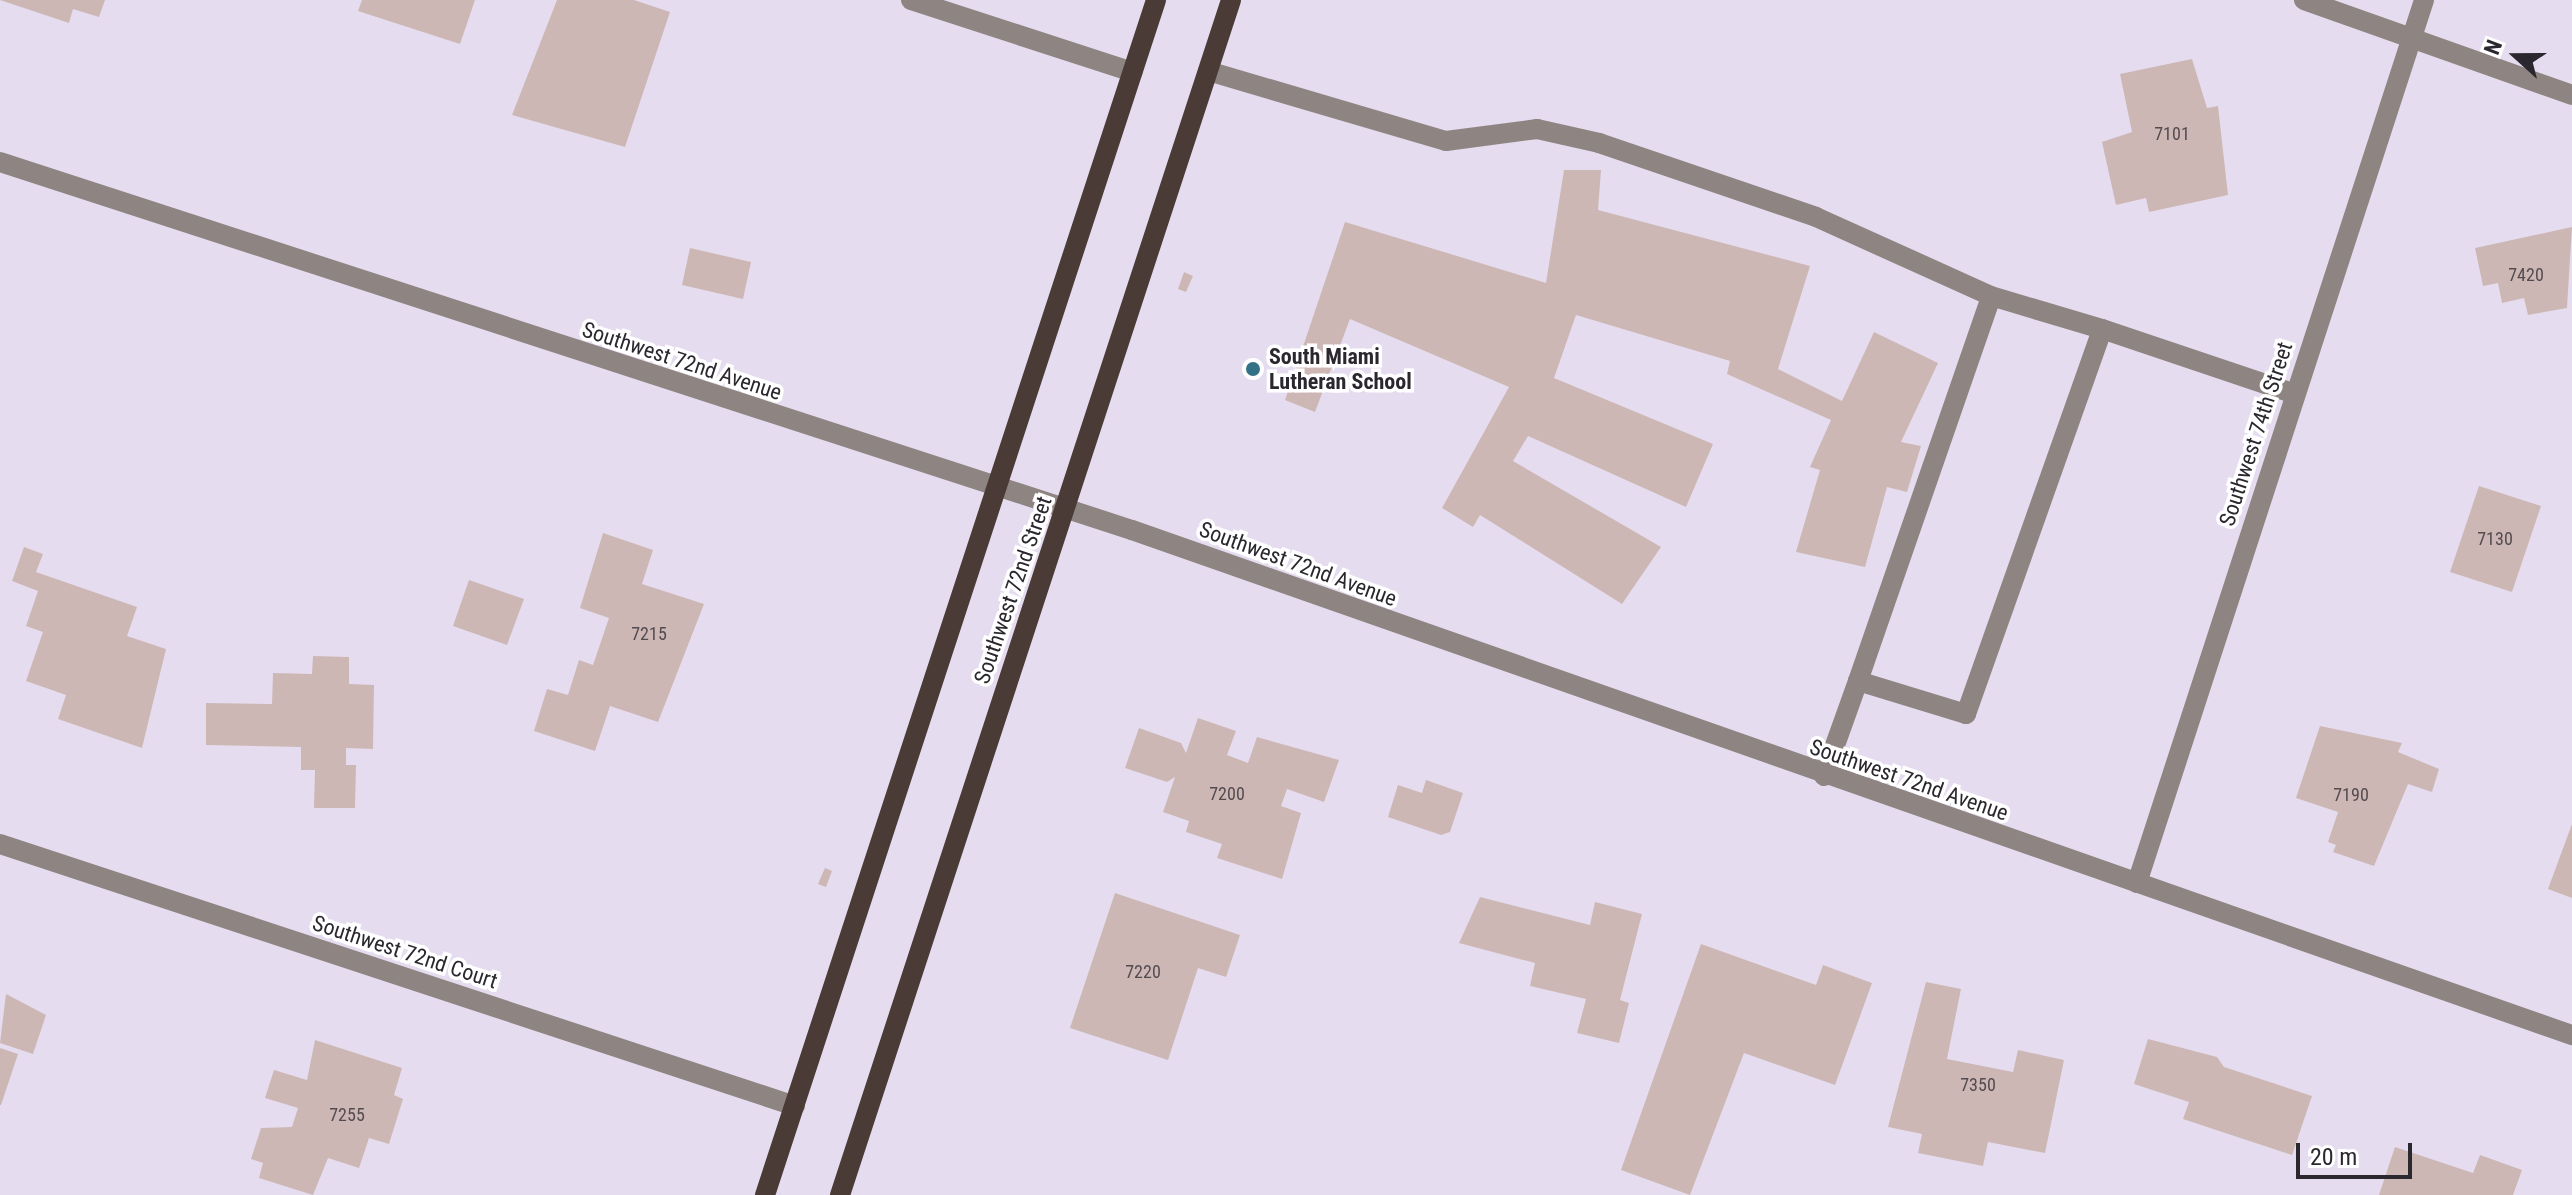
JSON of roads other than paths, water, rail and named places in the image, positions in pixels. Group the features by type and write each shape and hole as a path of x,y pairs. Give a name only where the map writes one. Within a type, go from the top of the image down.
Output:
{"main road":[{"name":"Southwest 72nd Street","path":"765,1195 1156,0"},
{"name":"Southwest 72nd Street","path":"840,1195 1231,0"}],"street":[{"path":"911,0 1133,72"},
{"path":"2304,0 2572,95"},
{"name":"Southwest 74th Street","path":"2137,883 2424,0"},
{"path":"1208,71 1446,141 1537,129 1599,143 1816,217 1991,296 2102,329 2295,394"},
{"name":"Southwest 72nd Avenue","path":"0,162 1066,510 2572,1035"},
{"path":"1824,776 1991,296"},
{"path":"1858,681 1966,714 2102,329"},
{"name":"Southwest 72nd Court","path":"0,844 795,1106"}],"place":[{"name":"South Miami Lutheran School","path":"1253,369"}]}
